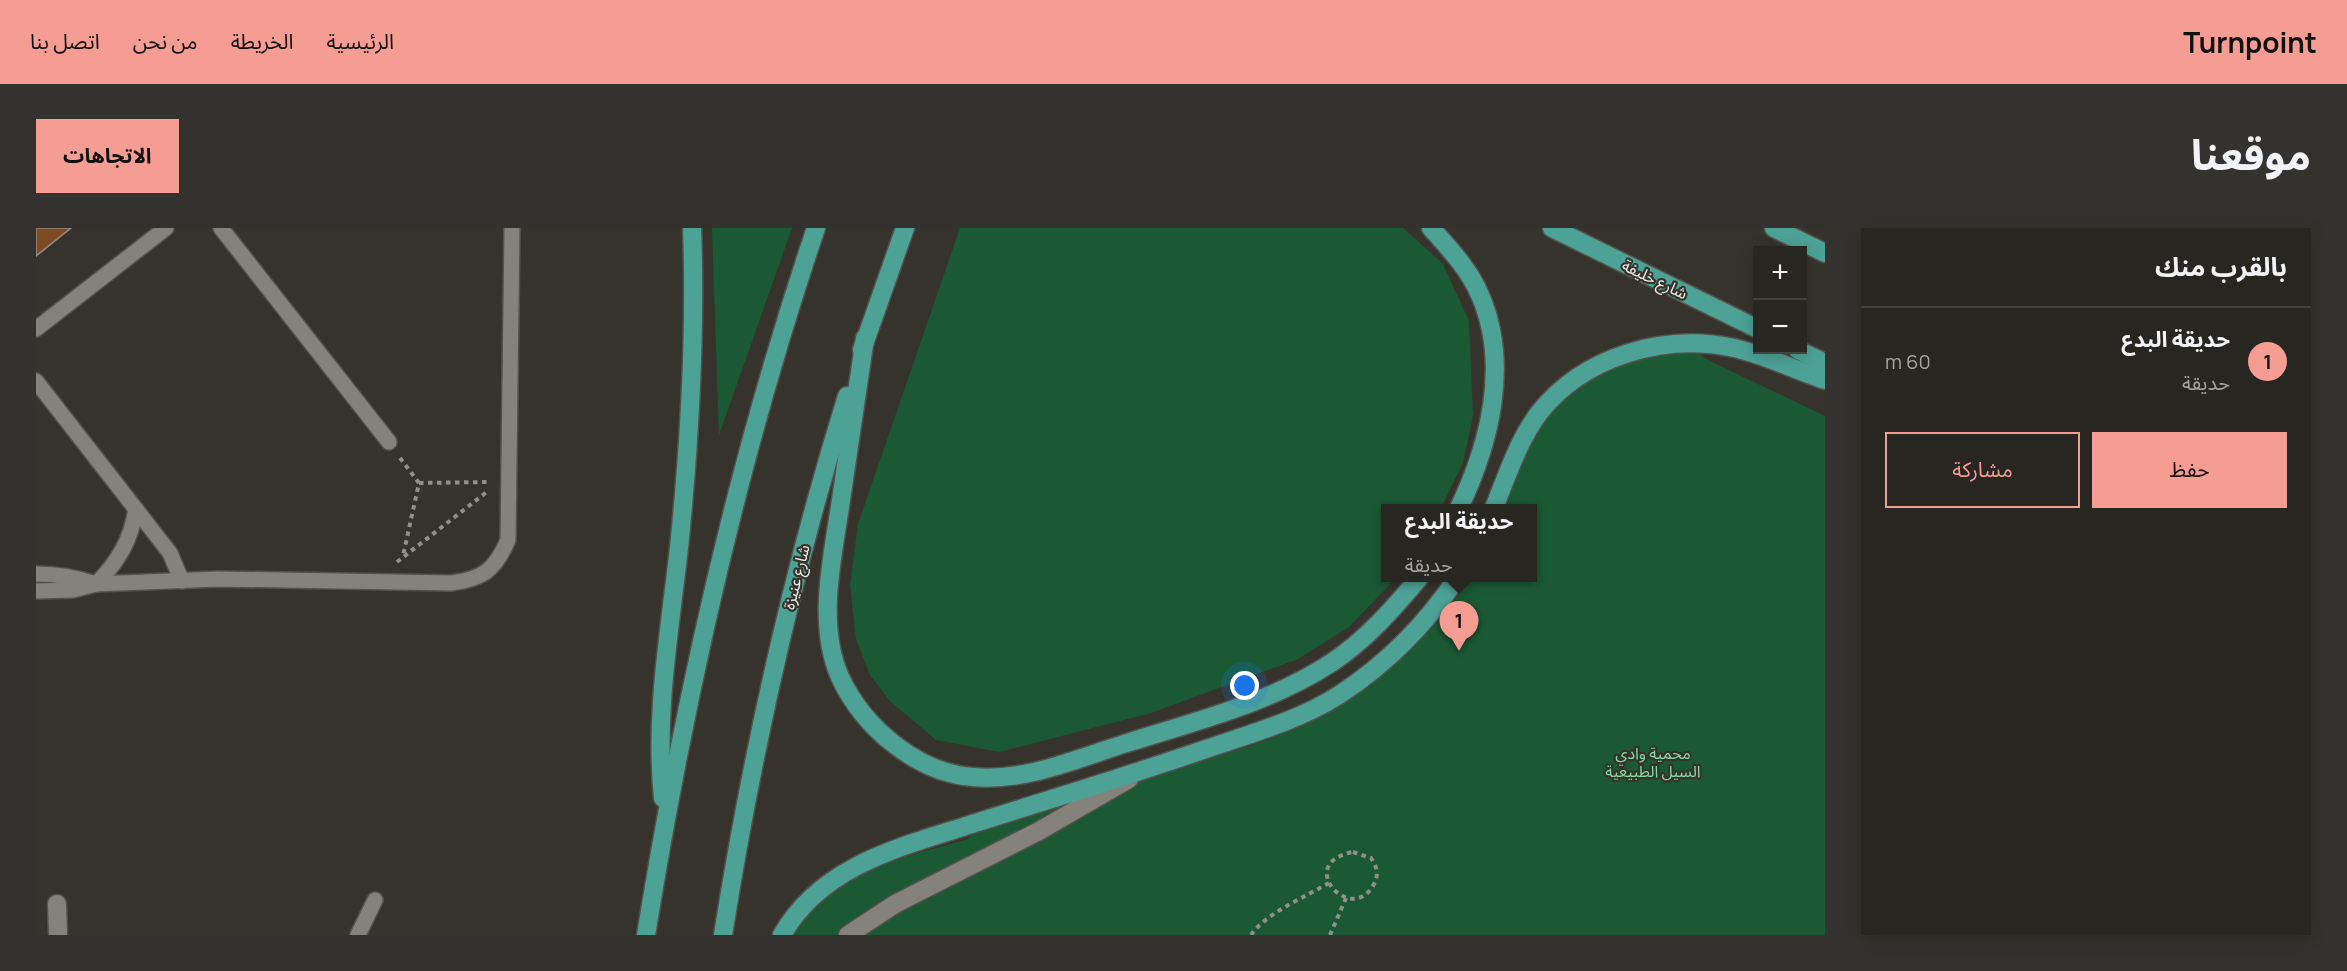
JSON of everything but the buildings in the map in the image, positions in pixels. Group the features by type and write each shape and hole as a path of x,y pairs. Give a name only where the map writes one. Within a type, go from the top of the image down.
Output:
{"main road":[{"path":"665,818 660,754 661,701 686,469 692,357 692,228"},
{"path":"646,935 665,818 696,662 730,519 767,380 816,228"},
{"name":"شارع عنيزة","path":"723,935 742,819 785,618 825,467 865,338 905,228"},
{"path":"1431,228 1465,268 1479,293 1489,318 1494,344 1495,381 1489,421 1481,457 1461,504"},
{"name":"شارع خليفة","path":"1552,228 1753,327"},
{"path":"1774,228 1825,253"},
{"path":"865,338 831,576 828,606 832,652 840,676 866,717 892,743 921,761 946,772 973,777 1009,777 1043,770 1240,706 1284,688 1331,663 1364,638 1389,614 1416,582"},
{"path":"1496,504 1524,437 1539,414 1572,381 1592,368 1618,356 1652,347 1686,344 1734,348 1825,380"},
{"path":"1806,354 1825,363"},
{"path":"782,935 791,919 805,903 823,887 859,863 1281,723 1338,696 1380,665 1416,630 1454,582"}],"street":[{"path":"848,935 895,904 1039,831 1150,767"},
{"path":"57,904 58,935"}],"lane":[{"path":"36,329 166,228"},
{"path":"220,228 388,442"},
{"path":"36,591 73,590 96,584 182,581 451,583 470,581 487,572 500,558 508,540 512,228"},
{"path":"36,381 170,553 182,581"},
{"path":"96,584 119,558 133,526 136,509"},
{"path":"36,574 69,576 96,584"},
{"path":"358,935 375,900"}],"path":[{"path":"388,442 419,483 403,557"},
{"path":"373,581 498,482 419,483"},
{"path":"1353,852 1371,858 1377,871 1376,881 1371,890 1363,896 1346,898 1338,896 1329,883 1327,875 1329,866 1335,859 1353,852"},
{"path":"1251,935 1257,926 1269,917 1329,883"},
{"path":"1330,935 1346,898"}],"green space":[{"path":"712,228 792,228 719,435"},
{"path":"960,228 1403,228 1443,264 1469,321 1473,416 1463,463 1443,504 1381,504 1381,582 1392,582 1349,627 1298,659 1151,713 999,752 936,740 890,701 870,675 856,639 850,585 858,524"},
{"name":"محمية وادي السيل الطبيعية","path":"1694,351 1710,361 1825,416 1825,935 795,935 810,913 827,895 870,870 968,839 976,828 1237,750 1280,735 1308,722 1362,690 1411,650 1467,582 1537,582 1537,504 1507,504 1527,448 1550,412 1567,394 1632,355"}],"place":[{"name":"حديقة البدع","path":"1459,651"}]}
